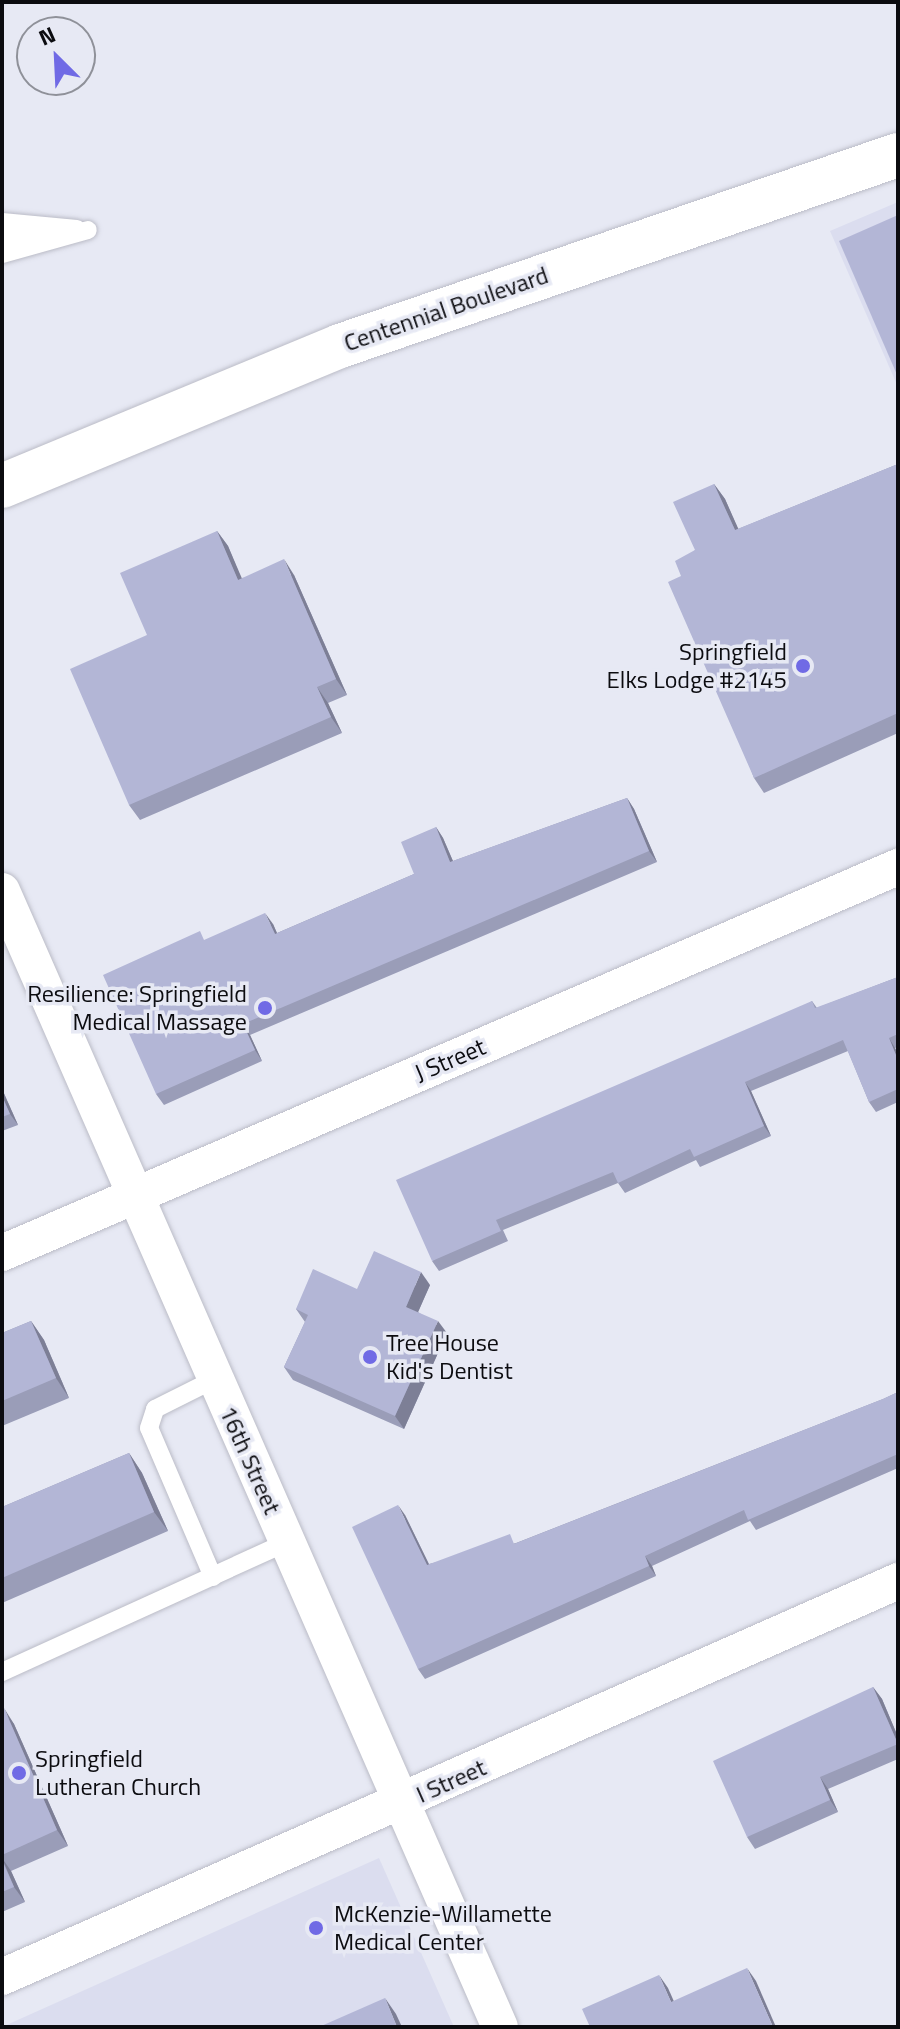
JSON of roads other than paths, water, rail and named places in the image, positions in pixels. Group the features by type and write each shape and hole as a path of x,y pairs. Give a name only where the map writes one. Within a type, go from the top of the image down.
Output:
{"street":[{"name":"Centennial Boulevard","path":"2,486 328,350 898,155"},
{"name":"J Street","path":"2,1253 898,867"},
{"name":"16th Street","path":"2,891 500,2027"},
{"name":"I Street","path":"2,1977 898,1581"}],"lane":[{"path":"2,222 88,230"},
{"path":"2,238 88,230"},
{"path":"2,254 88,230"},
{"path":"213,1577 149,1428 155,1409 215,1379"},
{"path":"2,1672 287,1542"}],"place":[{"name":"Springfield Elks Lodge #2145","path":"803,666"},
{"name":"Resilience: Springfield Medical Massage","path":"265,1008"},
{"name":"Tree House Kid's Dentist","path":"370,1357"},
{"name":"Springfield Lutheran Church","path":"19,1773"},
{"name":"McKenzie-Willamette Medical Center","path":"316,1928"}]}
